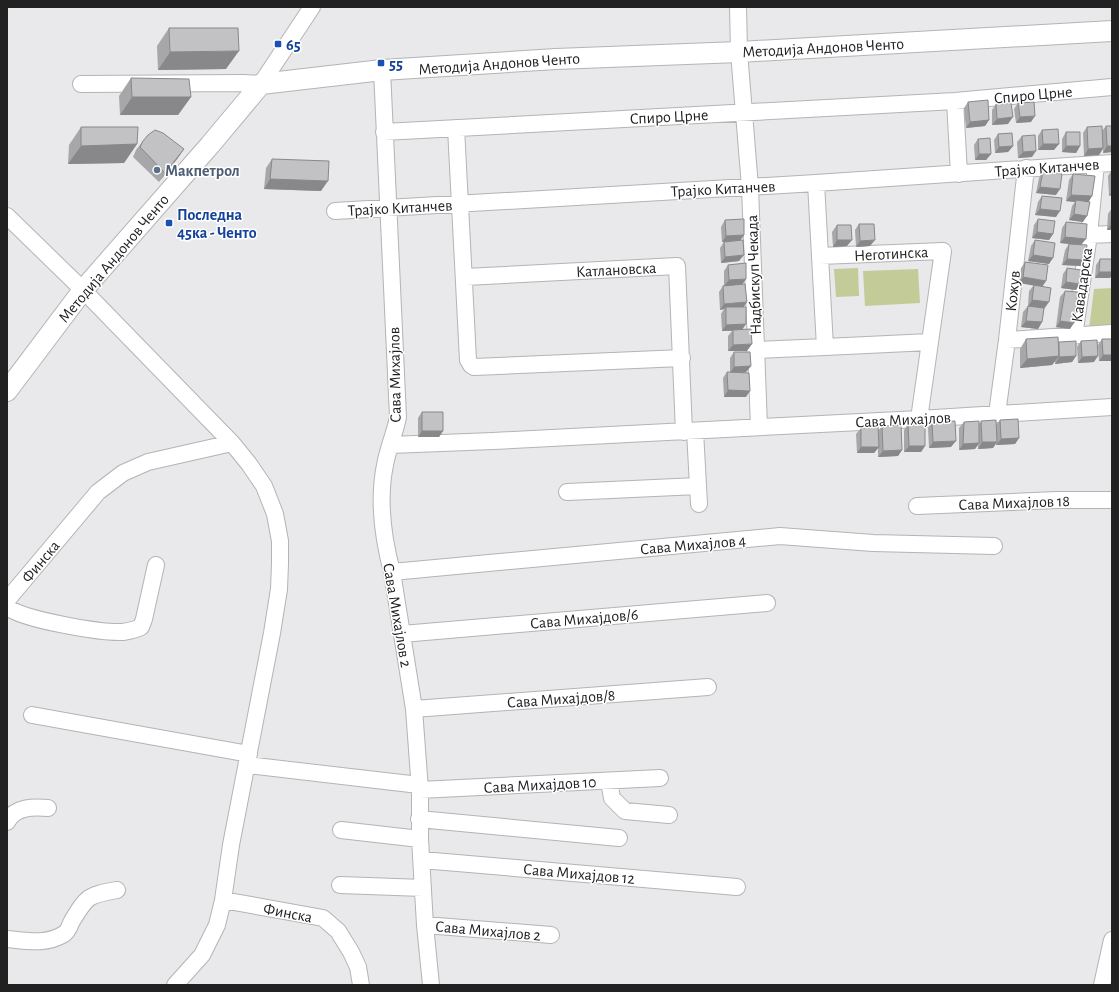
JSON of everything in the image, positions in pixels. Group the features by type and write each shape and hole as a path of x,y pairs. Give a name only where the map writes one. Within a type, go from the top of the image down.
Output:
{"main road":[{"name":"Методија Андонов Ченто","path":"7,391 83,290 210,145 261,84 382,70 556,59 739,52 1112,31"}],"street":[{"path":"81,84 244,82 261,84 312,7"},
{"name":"Надбискуп Чекада","path":"738,7 739,52 750,187 759,427"},
{"name":"Сава Михајлов","path":"382,70 398,417 390,445 919,419 1112,407"},
{"name":"Спиро Црне","path":"384,132 955,101 1112,87"},
{"path":"955,101 959,174"},
{"path":"456,128 465,277 468,360 470,364 474,367 682,358"},
{"name":"Трајко Китанчев","path":"335,211 816,183 1112,163"},
{"name":"Кавадарска","path":"1074,336 1089,235 1096,164"},
{"name":"Кожув","path":"996,414 1007,340 1026,168"},
{"path":"816,183 825,347"},
{"path":"7,216 83,290 232,443 264,486 275,514 280,541 279,589 231,845 223,900 217,925 202,955 175,985"},
{"name":"Кавадарска","path":"1089,235 1112,234"},
{"name":"Неготинска","path":"820,256 943,250 919,419"},
{"name":"Катлановска","path":"465,277 677,266 682,358 690,431"},
{"name":"Кавадарска","path":"1007,340 1112,333"},
{"path":"756,350 930,342"},
{"path":"690,431 698,486 699,504"},
{"name":"Финска","path":"156,566 144,619 141,627 135,630 122,632 99,631 34,618 7,607 8,598 98,492 123,473 148,462 232,443"},
{"name":"Сава Михајлов 2","path":"390,445 384,467 382,514 387,553 392,572 414,709 419,787 420,839 430,985"},
{"path":"567,492 698,486"},
{"name":"Сава Михајлов 18","path":"917,506 1056,500 1112,500"},
{"name":"Сава Михајлов 4","path":"392,572 780,536 874,544 994,546"},
{"name":"Сава Михајдов/6","path":"402,634 766,603"},
{"name":"Сава Михајдов/8","path":"414,709 708,687"},
{"path":"32,715 248,760 419,787"},
{"name":"Сава Михајдов 10","path":"419,787 660,778"},
{"path":"609,781 612,798 625,811 669,815"},
{"path":"7,822 9,818 20,810 31,807 48,808"},
{"path":"419,819 619,838"},
{"path":"341,830 420,839"},
{"name":"Сава Михајдов 12","path":"422,860 737,887"},
{"path":"340,885 424,888"},
{"path":"7,939 35,943 51,940 65,933 84,902 90,896 117,890"},
{"name":"Финска","path":"223,900 323,918 338,931 351,952 358,967 361,985"},
{"name":"Сава Михајлов 2","path":"425,925 551,935"},
{"path":"1102,985 1112,940"}],"green space":[{"path":"858,268 859,296 836,297 834,269"},
{"path":"918,269 920,303 865,306 863,271"},
{"path":"1112,288 1112,327 1089,329 1094,289"}],"building":[{"path":"169,28 238,28 239,51 170,52"},
{"path":"131,78 189,79 191,97 132,97"},
{"path":"988,100 989,120 970,122 968,102"},
{"path":"1034,102 1035,116 1020,117 1018,103"},
{"path":"1011,103 1013,117 997,119 996,104"},
{"path":"1102,126 1103,148 1088,149 1087,127"},
{"path":"1106,126 1112,126 1112,146 1107,146"},
{"path":"81,127 138,127 137,144 81,146"},
{"path":"1058,129 1059,144 1043,144 1042,130"},
{"path":"155,130 163,133 184,149 165,173 140,147 148,135"},
{"path":"1066,132 1080,132 1080,146 1066,146"},
{"path":"1012,133 1013,146 999,147 998,134"},
{"path":"1035,135 1036,151 1023,152 1022,136"},
{"path":"990,138 991,154 979,154 978,139"},
{"path":"272,159 329,161 328,181 270,179"},
{"path":"1043,171 1062,174 1060,189 1040,187"},
{"path":"1073,174 1095,176 1092,196 1071,195"},
{"path":"1042,196 1062,198 1060,211 1040,209"},
{"path":"1076,200 1090,202 1087,216 1074,214"},
{"path":"744,219 744,235 726,236 725,220"},
{"path":"1038,219 1055,221 1053,234 1037,232"},
{"path":"1066,222 1087,224 1086,239 1065,237"},
{"path":"859,224 874,224 875,240 860,241"},
{"path":"837,225 851,225 852,240 837,240"},
{"path":"743,240 744,255 725,257 724,242"},
{"path":"1035,240 1055,243 1053,258 1033,255"},
{"path":"1069,244 1087,245 1085,260 1067,259"},
{"path":"1100,259 1112,259 1112,272 1099,272"},
{"path":"1025,262 1048,265 1046,281 1023,277"},
{"path":"746,263 746,279 729,280 728,265"},
{"path":"1067,268 1081,270 1080,284 1066,282"},
{"path":"745,284 747,302 724,304 723,286"},
{"path":"1034,285 1051,288 1049,302 1032,300"},
{"path":"1065,291 1078,292 1074,323 1060,321"},
{"path":"1028,306 1044,308 1042,322 1026,321"},
{"path":"726,307 746,307 746,324 726,325"},
{"path":"751,329 752,344 733,345 733,330"},
{"path":"1058,337 1059,356 1027,359 1026,339"},
{"path":"1102,339 1112,339 1112,355 1103,355"},
{"path":"1097,340 1098,356 1082,357 1081,341"},
{"path":"1076,341 1076,356 1059,357 1059,342"},
{"path":"734,352 750,352 751,366 734,367"},
{"path":"727,372 749,373 750,391 728,390"},
{"path":"422,412 443,412 443,431 422,431"},
{"path":"1018,419 1019,438 1001,439 1000,420"},
{"path":"996,420 997,442 982,442 981,421"},
{"path":"955,421 956,441 933,442 932,422"},
{"path":"979,421 979,443 963,444 964,422"},
{"path":"925,423 925,446 909,446 908,424"},
{"path":"901,425 902,450 883,451 882,426"},
{"path":"878,427 879,447 861,447 861,428"}],"place":[{"name":"65","path":"278,44"},
{"name":"55","path":"381,63"},
{"name":"Макпетрол","path":"157,170"},
{"name":"Последна 45ка - Ченто","path":"169,223"}]}
